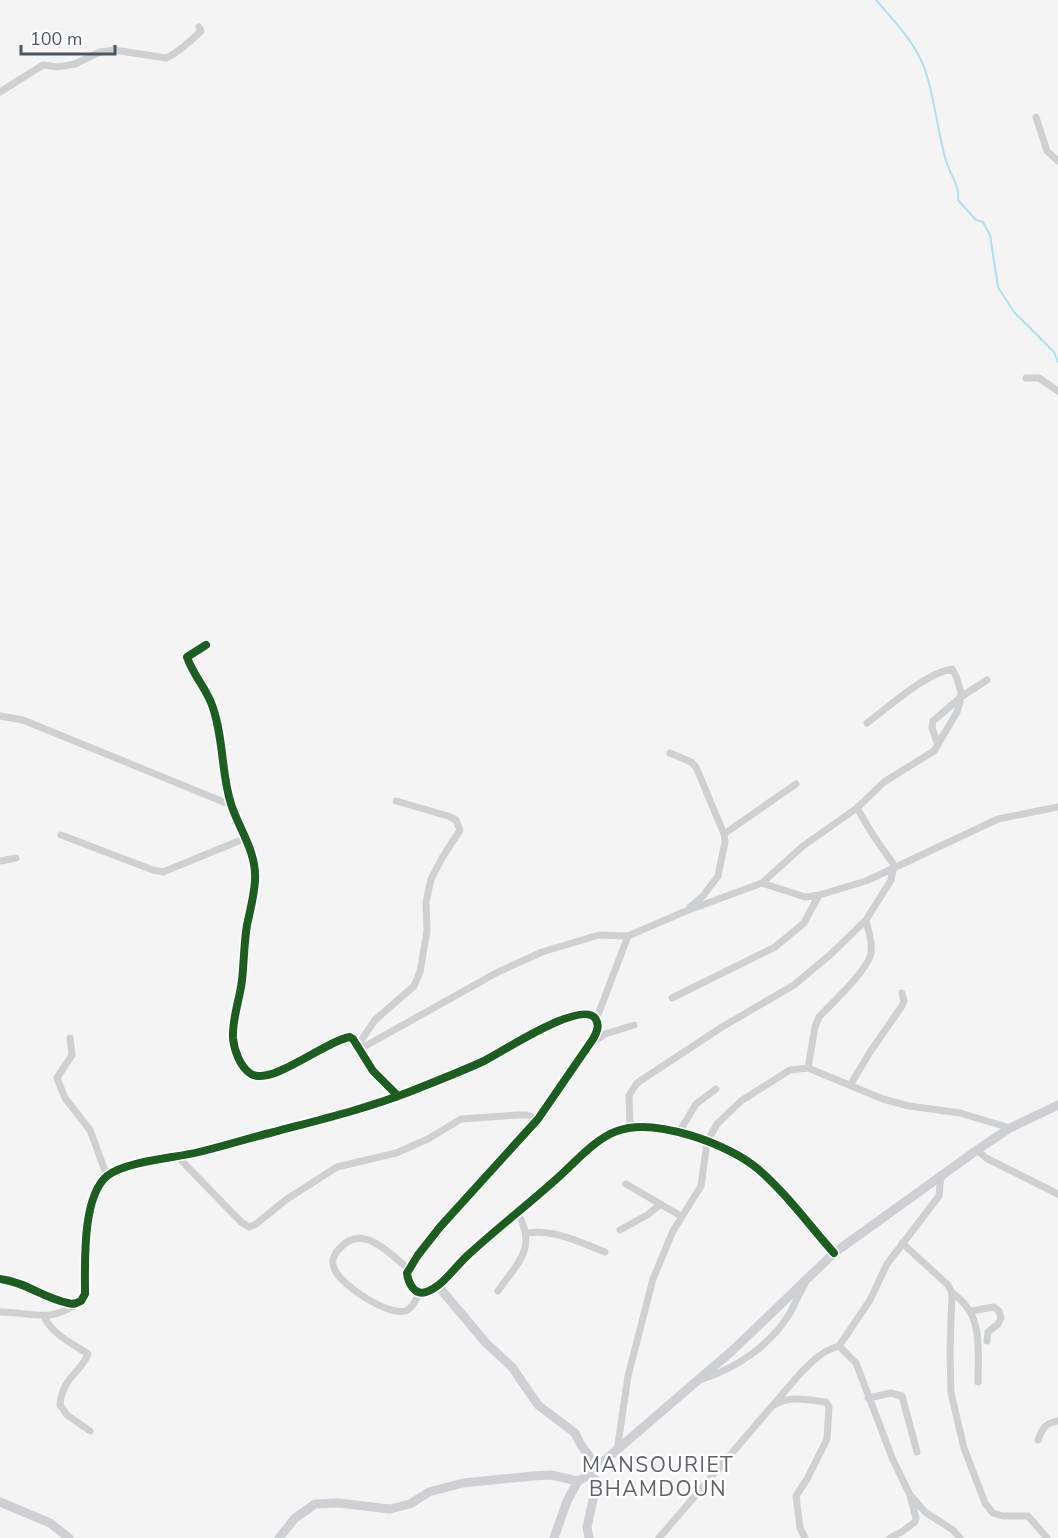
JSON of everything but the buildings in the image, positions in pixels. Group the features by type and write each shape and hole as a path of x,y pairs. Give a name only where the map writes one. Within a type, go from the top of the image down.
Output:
{"street":[{"path":"0,92 43,65 58,67 75,64 100,52 114,50 166,58 173,55 201,31 199,27"},
{"path":"1036,117 1047,151 1058,160"},
{"path":"1026,378 1039,378 1058,391"},
{"path":"206,645 188,657 190,666 212,705 222,743 231,805 246,838 253,859 256,879 247,927 233,1036 234,1046 241,1063 252,1075 264,1076 293,1065 350,1037 359,1047 373,1071 398,1096"},
{"path":"359,1047 498,972 542,951 599,935 628,936 686,911 762,883 803,846 857,808 884,782 930,754 938,745 957,712 961,697 952,669 945,670 924,681 867,723"},
{"path":"938,745 932,728 933,721 961,697 987,681"},
{"path":"0,716 23,720 231,805"},
{"path":"670,753 691,762 696,767 724,834 725,842 718,876 703,896 686,911"},
{"path":"724,834 796,784"},
{"path":"359,1047 375,1020 414,986 420,972 427,931 426,902 431,879 460,830 456,820 448,816 396,801"},
{"path":"762,883 805,897 819,895 866,881 998,819 1058,807"},
{"path":"630,1127 629,1096 637,1083 722,1027 794,985 866,920 891,880 894,866 857,808"},
{"path":"62,835 163,872 246,838"},
{"path":"0,861 16,858"},
{"path":"672,998 775,946 804,923 819,895"},
{"path":"808,1068 815,1027 819,1017 863,969 869,959 872,947 866,920"},
{"path":"628,936 596,1020 598,1028 589,1046 538,1119 440,1227 409,1269 408,1277 411,1285 420,1293 425,1293 438,1286 465,1258 605,1137 630,1127 657,1127 679,1132 733,1153 759,1169 834,1253"},
{"path":"851,1084 902,1006 904,1002 902,993"},
{"path":"0,1312 44,1317 60,1314 81,1301 85,1294 89,1211 100,1185 107,1176 149,1161 178,1157 307,1124 398,1096 483,1061 567,1018 588,1014 596,1020"},
{"path":"589,1046 605,1034 634,1025"},
{"path":"70,1038 72,1055 57,1077 65,1098 90,1130 107,1176"},
{"path":"617,1451 628,1376 653,1279 681,1216 701,1186 707,1142 717,1124 741,1101 790,1070 808,1068 884,1099 909,1106 960,1113 1010,1128"},
{"path":"679,1132 696,1104 716,1089"},
{"path":"554,1538 567,1501 578,1481 617,1451 695,1382 834,1253 1010,1128 1058,1104"},
{"path":"178,1157 241,1222 249,1227 337,1167 396,1153 461,1119 527,1115 538,1119"},
{"path":"977,1150 986,1158 1058,1194"},
{"path":"659,1538 720,1468 767,1409 811,1362 828,1349 839,1346 870,1300 887,1264 939,1196 941,1175"},
{"path":"626,1184 681,1216"},
{"path":"620,1230 661,1204"},
{"path":"498,1291 524,1254 528,1238 517,1212"},
{"path":"526,1233 551,1233 605,1252"},
{"path":"409,1269 373,1241 357,1237 340,1247 334,1254 332,1263 336,1273 358,1294 395,1310 406,1311 420,1293"},
{"path":"902,1243 948,1285 952,1293 951,1393 958,1427 985,1503 993,1513 1003,1516 1028,1516 1047,1538"},
{"path":"0,1279 25,1285 67,1303 77,1303"},
{"path":"695,1382 726,1371 761,1346 789,1314 806,1281"},
{"path":"438,1286 486,1343 512,1367 538,1405 576,1433 594,1470 597,1482 587,1527 589,1538"},
{"path":"952,1293 963,1300 970,1311 977,1335 978,1382"},
{"path":"970,1311 994,1307 999,1311 1001,1318 998,1324 988,1332 987,1341"},
{"path":"44,1317 59,1335 88,1353 69,1378 63,1390 60,1405 68,1415 90,1431"},
{"path":"839,1346 856,1363 893,1460 910,1495 915,1522 890,1538"},
{"path":"868,1398 891,1393 902,1396 917,1452"},
{"path":"767,1409 789,1398 826,1402 830,1407 827,1438 796,1496 800,1528 805,1538"},
{"path":"1038,1440 1046,1424 1058,1421"},
{"path":"279,1538 295,1518 315,1504 338,1503 390,1509 410,1504 438,1489 463,1483 551,1475 578,1481"},
{"path":"910,1495 925,1512 947,1526 960,1538"},
{"path":"0,1502 50,1523 69,1538"}],"waterway":[{"path":"876,0 909,40 924,67 946,161 958,190 958,200 976,220 983,222 990,235 998,287 1014,312 1054,352 1058,362"}],"cycle path":[{"path":"206,645 187,657 216,717 231,804 250,850 255,870 242,980 233,1031 238,1058 251,1074 260,1076 272,1074 339,1040 350,1037 373,1071 398,1096"},
{"path":"0,1279 18,1283 59,1301 72,1304 81,1301 85,1294 89,1214 99,1186 107,1176 115,1171 138,1163 208,1150 376,1104 484,1061 558,1021 587,1014 595,1018 598,1026 593,1039 538,1119 440,1227 418,1255 407,1273 410,1284 415,1290 422,1293 438,1286 478,1246 592,1146 608,1135 632,1128 670,1130 690,1135 710,1142 745,1160 778,1188 834,1253"}],"district":[{"name":"MANSOURIET BHAMDOUN","path":"658,1477"}]}
